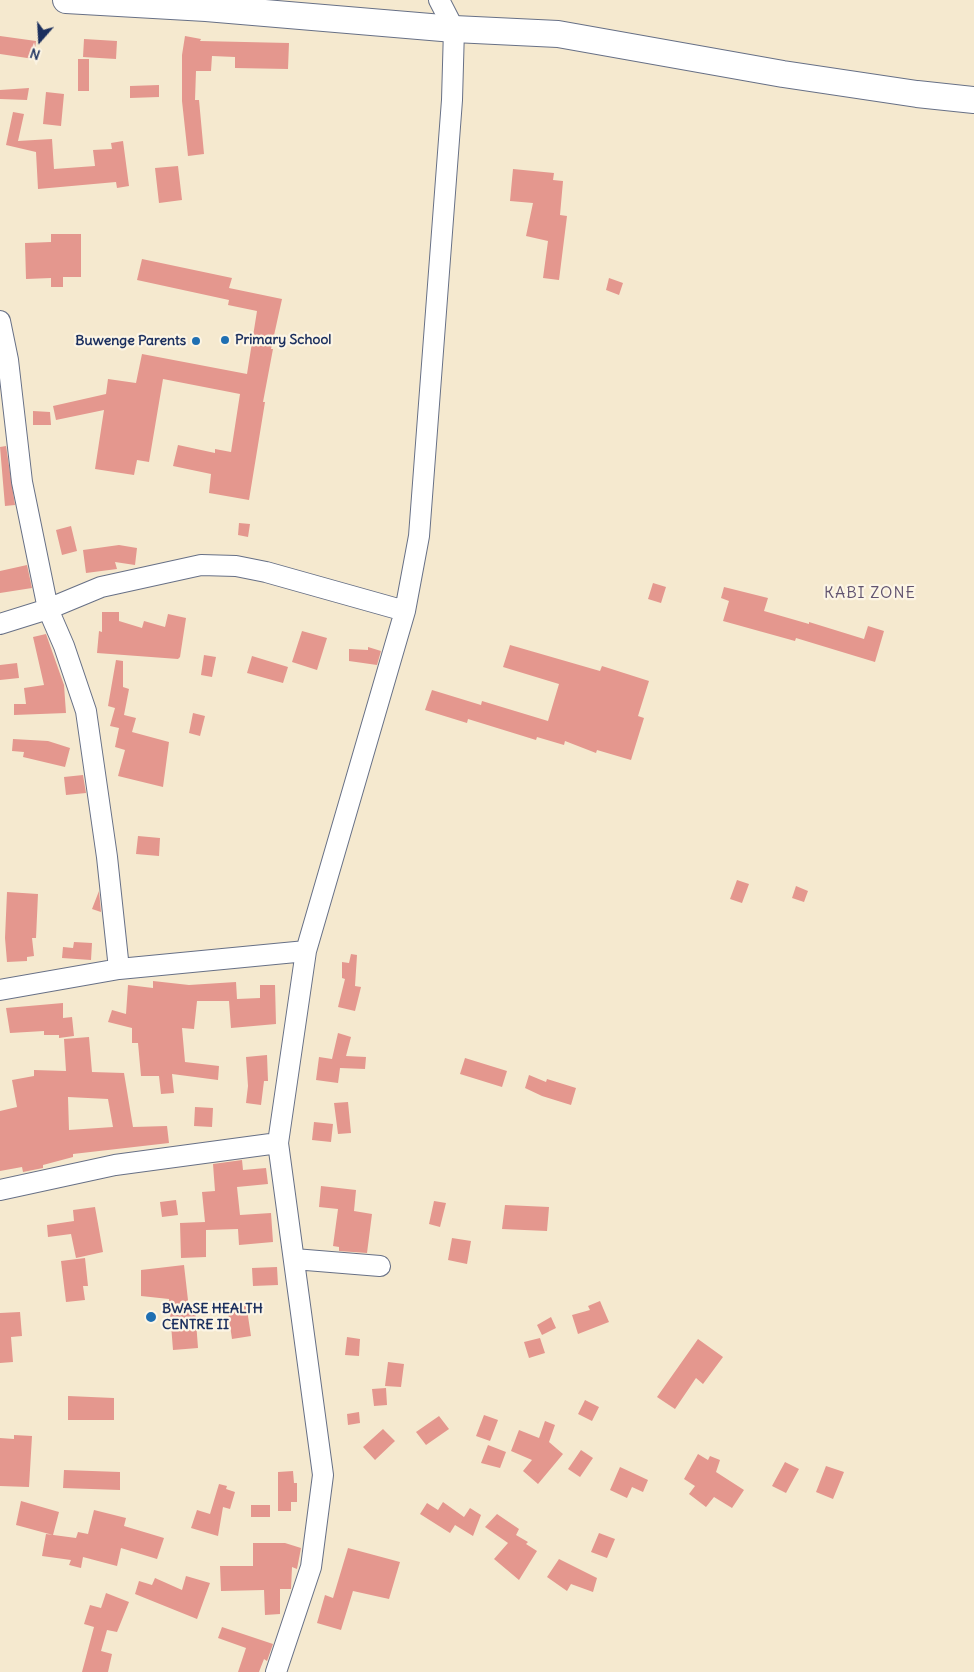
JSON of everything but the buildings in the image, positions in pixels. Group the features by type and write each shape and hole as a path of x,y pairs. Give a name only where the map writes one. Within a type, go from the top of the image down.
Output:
{"main road":[{"path":"66,0 206,8 454,28 558,34 782,74 917,94 974,100"}],"street":[{"path":"276,1672 311,1566 323,1475 278,1143 294,1016 306,951 405,611 419,536 452,100 454,28 439,0"},
{"path":"0,321 8,360 22,482 48,609 64,646 86,711 107,857 119,969"},
{"path":"0,624 48,609 101,587 201,565 236,566 266,572 405,611"},
{"path":"0,990 119,969 306,951"},
{"path":"0,1190 115,1165 278,1143"},
{"path":"294,1260 380,1266"}],"place":[{"name":"Primary School","path":"225,340"},
{"name":"Buwenge Parents","path":"196,341"},
{"name":"BWASE HEALTH CENTRE II","path":"151,1317"}],"district":[{"name":"KABI ZONE","path":"870,593"}]}
